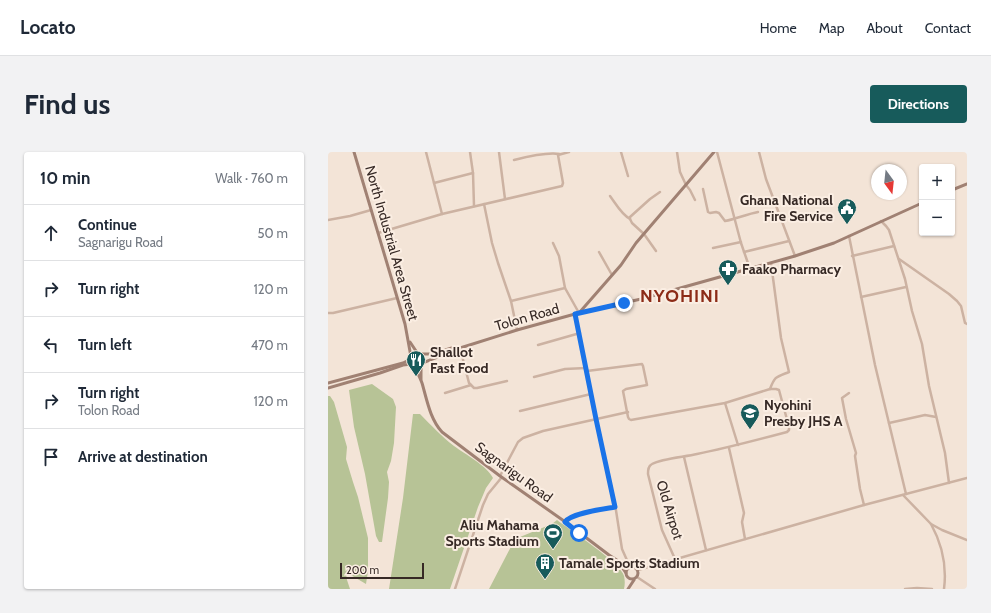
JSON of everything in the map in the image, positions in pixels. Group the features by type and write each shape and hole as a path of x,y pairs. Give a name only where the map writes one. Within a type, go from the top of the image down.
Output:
{"main road":[{"name":"North Industrial Area Street","path":"354,152 396,298 405,324 411,358"},
{"path":"577,314 621,265 636,243 716,152"},
{"path":"955,189 967,184"},
{"name":"Tolon Road","path":"460,348 517,330 624,303 795,256 823,247 919,204"},
{"name":"North Industrial Area Street","path":"408,341 419,354"},
{"path":"328,383 403,362 411,358 414,354 432,354 455,347 460,348"},
{"path":"328,388 404,366 418,366 433,358 460,348"},
{"path":"419,354 423,358 422,364"},
{"path":"411,358 413,365"},
{"name":"Sagnarigu Road","path":"421,381 422,364"},
{"name":"Sagnarigu Road","path":"413,365 421,381 432,418 442,432 618,562 630,568"},
{"name":"Sagnarigu Road","path":"618,562 626,573"},
{"path":"634,567 639,573 628,588 626,573 627,570 634,567"},
{"path":"627,578 634,580"}],"street":[{"path":"426,152 442,214"},
{"path":"470,152 473,173 474,206"},
{"path":"499,152 505,199"},
{"path":"514,160 537,155 569,152"},
{"path":"621,152 628,176"},
{"path":"677,152 680,172 695,200"},
{"path":"716,152 750,269"},
{"path":"759,152 766,179 795,256"},
{"path":"377,233 442,214 563,185 558,156 559,154"},
{"path":"434,183 473,173"},
{"path":"703,189 708,212 710,214 716,212 719,213 725,221 758,212"},
{"path":"630,219 630,216 650,198 660,192"},
{"path":"610,196 617,207 644,234 656,251"},
{"path":"484,204 496,256 511,301 517,330"},
{"path":"328,220 371,210"},
{"path":"881,221 888,229 894,246 922,344 944,452 948,483"},
{"path":"849,236 875,365 905,495 931,524 936,535 944,563 944,589"},
{"path":"744,252 789,241"},
{"path":"713,248 741,242"},
{"path":"553,243 559,256 565,288 577,314 586,370 615,507 622,549 630,568"},
{"path":"852,256 894,246"},
{"path":"599,252 612,275"},
{"path":"898,259 958,301 961,306 965,323 967,324"},
{"path":"770,389 775,377 789,372 781,338 772,263"},
{"path":"861,297 906,287"},
{"path":"511,301 565,288"},
{"path":"328,312 333,313 396,298"},
{"path":"538,345 580,333"},
{"path":"460,348 469,383 474,388 507,381"},
{"path":"534,377 565,369 586,370 642,364 647,385 626,389 623,391 629,419 631,420 725,403 770,389 779,390 789,427 787,432 729,448 684,457 706,550"},
{"path":"445,393 471,385"},
{"path":"849,393 842,398 842,402 856,453 855,456 860,489 864,505"},
{"path":"520,411 591,394"},
{"path":"725,403 738,445"},
{"path":"455,589 483,504 488,494 501,476 518,442 523,438 543,431 628,412"},
{"path":"889,424 925,415 936,416"},
{"path":"729,448 744,513 742,530 745,539"},
{"name":"Old Airpot","path":"675,559 662,530 648,470 652,464 667,459 684,457"},
{"path":"638,570 864,505 967,478"},
{"path":"565,522 567,519 575,516 615,507"},
{"path":"931,524 967,540"},
{"path":"936,535 942,530"},
{"path":"637,577 655,589"},
{"path":"905,589 932,589"}],"green space":[{"path":"372,384 393,399 396,407 394,443 391,461 387,472 389,482 388,498 382,542 379,542 376,536 365,474 354,427 349,390"},
{"path":"328,396 330,396 334,402 347,447 346,459 358,497 368,538 368,571 366,584 346,573 350,589 328,589"},
{"path":"413,414 420,414 454,446 486,469 493,478 486,488 478,507 450,589 389,589 403,498"},
{"name":"Aliu Mahama Sports Stadium","path":"557,520 605,555 621,570 625,582 624,589 489,589 515,539 552,524"}],"place":[{"name":"Ghana National Fire Service","path":"847,225"},
{"name":"Faako Pharmacy","path":"728,286"},
{"name":"Shallot Fast Food","path":"416,377"},
{"name":"Nyohini Presby JHS A","path":"750,430"},
{"name":"Aliu Mahama Sports Stadium","path":"553,550"},
{"name":"Tamale Sports Stadium","path":"545,580"}],"district":[{"name":"NYOHINI","path":"680,296"}],"route":[{"path":"579,533 565,522 567,519 584,513 615,507 575,314 624,303"}]}
